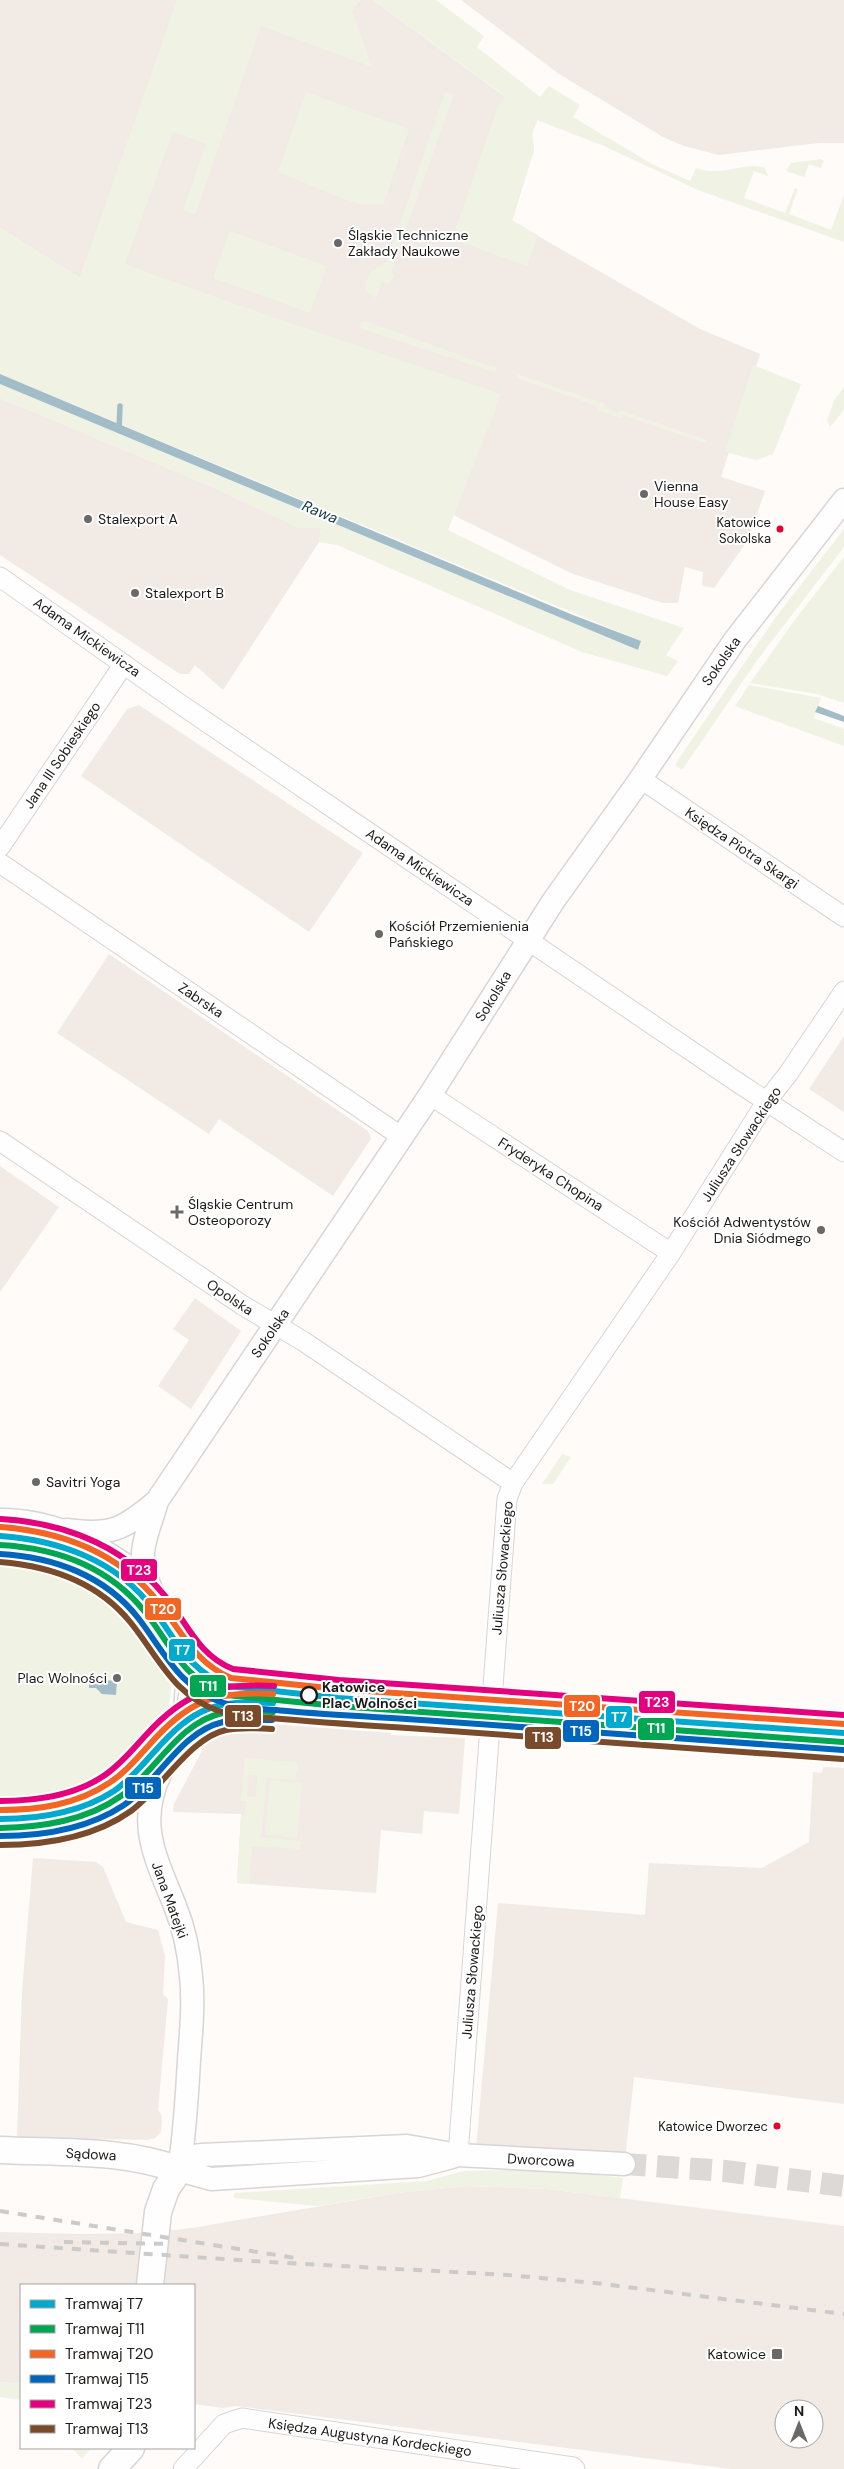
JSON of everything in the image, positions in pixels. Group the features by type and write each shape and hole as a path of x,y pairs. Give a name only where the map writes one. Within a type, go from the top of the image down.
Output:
{"main road":[{"name":"Sądowa","path":"0,2150 123,2155 159,2162 179,2170"},
{"path":"150,2284 158,2212 166,2189 179,2170"},
{"path":"112,2469 130,2449"}],"street":[{"name":"Sokolska","path":"147,1580 143,1554 144,1543 157,1502 430,1095 527,940 641,779 735,640 844,500"},
{"name":"Adama Mickiewicza","path":"0,577 187,709 766,1102 844,1152"},
{"name":"Jana III Sobieskiego","path":"0,847 124,664"},
{"name":"Księdza Piotra Skargi","path":"641,779 844,917"},
{"name":"Zabrska","path":"0,863 402,1137"},
{"name":"Juliusza Słowackiego","path":"458,2155 507,1499 513,1482 671,1253 766,1102 788,1074 844,992"},
{"name":"Fryderyka Chopina","path":"430,1095 671,1253"},
{"name":"Opolska","path":"0,1141 234,1300 303,1341 513,1482"},
{"name":"Sokolska","path":"66,1530 100,1532 117,1529 133,1522 157,1502"},
{"path":"0,1520 12,1520 66,1530 103,1550 147,1580 178,1641 186,1676 187,1696 183,1721 171,1754 142,1784 99,1812 38,1830 0,1830"},
{"name":"Jana Matejki","path":"171,1754 153,1790 148,1823 156,1861 175,1907 185,1938 191,1975 192,2013 187,2097 179,2170"},
{"path":"179,2170 194,2156 221,2154 407,2146 458,2155"},
{"name":"Dworcowa","path":"458,2155 624,2164"},
{"name":"Księdza Augustyna Kordeckiego","path":"183,2469 224,2424 242,2418 573,2467 575,2469"}],"shaded area":[{"path":"0,0 178,0 80,278 0,228"},
{"path":"177,0 361,0 352,11 372,67 261,26 195,215 183,210 206,144 173,132 125,264 232,303 501,394 448,530 570,590 684,628 666,655 678,661 667,676 582,652 337,545 319,542 321,528 299,528 213,487 0,398 0,384 638,650 641,641 0,374 0,228 80,278"},
{"name":"Śląskie Techniczne Zakłady Naukowe","path":"214,0 373,0 537,120 532,134 534,150 512,221 700,329 760,354 721,477 765,491 748,540 714,588 702,586 703,572 685,567 678,603 663,603 573,574 455,516 454,512 496,407 113,271"},
{"path":"373,0 436,0 484,36 477,47 540,97 549,86 580,105 573,117 652,164 690,181 696,168 705,171 723,171 748,166 765,168 768,176 754,171 744,198 785,213 795,188 798,189 789,214 831,230 844,195 844,242 698,190 604,146 537,120 532,134 534,150 512,220 538,235 527,266 452,239 497,109 505,96"},
{"path":"461,0 844,0 844,143 819,143 719,155 684,146 663,137 559,74"},
{"path":"306,92 409,129 384,204 360,204 278,172"},
{"path":"445,92 454,94 391,272 394,274 390,284 382,282 376,298 365,291 367,280 371,272 387,262"},
{"path":"821,159 824,161 821,168 809,164 804,177 786,171 791,163"},
{"path":"230,231 327,266 310,313 213,278"},
{"path":"366,321 490,366 498,367 495,372 491,371 362,329 360,323"},
{"path":"753,365 801,384 773,454 756,460 725,452"},
{"path":"518,374 605,404 604,407 619,413 620,410 707,440 705,443 622,415 621,418 598,411 599,407 517,378"},
{"path":"844,387 844,410 830,427 827,420 834,401"},
{"path":"0,398 213,487 299,528 321,528 319,542 223,690 195,665 189,674 180,674 0,555"},
{"path":"844,529 844,547 758,659 682,770 675,765 682,754 776,617"},
{"path":"844,557 844,703 817,694 750,683 797,617"},
{"path":"749,685 821,698 814,718 844,729 844,746 735,706"},
{"path":"139,705 363,853 309,932 81,776 127,709"},
{"path":"109,954 368,1131 371,1139 333,1196 219,1119 209,1134 57,1033"},
{"path":"844,1036 844,1112 809,1089"},
{"path":"0,1166 59,1207 0,1292"},
{"path":"195,1298 241,1331 191,1409 158,1386 189,1340 173,1329"},
{"path":"562,1454 571,1457 553,1484 542,1484"},
{"path":"0,1542 74,1558 127,1590 160,1633 171,1682 161,1729 129,1771 76,1800 0,1812"},
{"path":"218,1720 391,1733 391,1735 465,1738 459,1814 424,1811 422,1834 381,1830 376,1893 237,1883 241,1814 173,1812 174,1804"},
{"path":"245,1758 297,1762 298,1771 295,1774 297,1780 267,1778 261,1837 301,1841 300,1849 252,1846 249,1884 237,1883 241,1815 245,1815 246,1801 241,1801","holes":["249,1775 257,1775 256,1797 247,1796"]},
{"path":"823,1767 844,1768 844,2104 634,2077 624,2168 476,2149 498,1903 645,1915 649,1863 762,1868 809,1842 813,1772 822,1773"},
{"path":"270,1780 302,1783 297,1838 265,1835"},
{"path":"33,1858 96,1862 103,1867 126,1922 158,1930 165,1956 163,1994 168,1999 158,2110 162,2116 161,2132 155,2138 148,2140 17,2137 22,1991"},
{"path":"463,2171 572,2172 623,2178 620,2198 547,2189 467,2186 397,2193 317,2206 234,2198 234,2193 427,2181"},
{"path":"467,2186 547,2189 844,2226 844,2469 731,2469 236,2406 223,2408 195,2404 195,2284 20,2284 20,2384 0,2382 0,2232 146,2233 192,2228 397,2193"},
{"path":"0,2382 20,2384 20,2400 0,2397"},
{"path":"73,2449 90,2449 82,2459"}],"water":[{"name":"Rawa","path":"0,374 573,615 641,641 638,650 0,384"},
{"path":"818,706 844,716 844,722 815,712"},
{"path":"103,1680 117,1681 116,1695 102,1694 96,1688 89,1688 89,1683 97,1684 97,1682 103,1682"}],"waterway":[{"path":"119,429 120,406"}],"tunnel":[{"path":"624,2164 725,2171 844,2186"}],"tram line":[{"name":"T23","path":"1,1519 51,1526 97,1542 118,1554 156,1585 205,1650 222,1664 233,1669 339,1680 844,1715"},
{"name":"T20","path":"1,1527 49,1534 93,1550 113,1562 132,1575 149,1592 201,1658 231,1678 338,1689 844,1724"},
{"name":"T7","path":"0,1536 43,1542 64,1548 104,1565 122,1577 138,1592 193,1663 203,1672 228,1686 338,1698 844,1733"},
{"name":"T11","path":"0,1545 41,1550 61,1556 80,1563 115,1583 131,1596 145,1612 188,1670 211,1688 226,1695 337,1706 843,1742"},
{"name":"T15","path":"0,1554 39,1559 58,1564 94,1580 125,1604 139,1619 175,1668 196,1689 209,1697 232,1705 321,1714 843,1750"},
{"name":"T13","path":"0,1562 19,1564 55,1573 89,1587 104,1597 131,1623 179,1686 203,1704 227,1713 317,1722 842,1759"},
{"path":"156,1750 172,1719 178,1692 177,1665 168,1631"},
{"name":"T23","path":"0,1801 55,1796 93,1782 116,1766 175,1708 203,1693 235,1686 274,1686"},
{"name":"T20","path":"0,1810 56,1805 96,1790 120,1775 178,1717 204,1701 235,1694 273,1694"},
{"name":"T7","path":"0,1819 45,1816 74,1810 87,1805 120,1787 169,1736 194,1716 220,1705 253,1702 273,1703"},
{"name":"T11","path":"0,1828 48,1824 78,1817 93,1811 107,1805 134,1786 180,1737 193,1726 207,1718 235,1711 273,1712"},
{"name":"T15","path":"0,1836 49,1833 95,1820 124,1805 137,1795 182,1746 208,1727 235,1720 272,1720"},
{"name":"T13","path":"0,1845 51,1841 85,1834 101,1828 131,1811 188,1753 213,1735 237,1728 272,1729"}],"railway":[{"path":"0,2211 295,2258"},
{"path":"64,2242 171,2244"},
{"path":"0,2244 268,2262 508,2275 595,2283 844,2314"}],"place":[{"name":"Śląskie Techniczne Zakłady Naukowe","path":"338,243"},
{"name":"Vienna House Easy","path":"644,494"},
{"name":"Stalexport A","path":"88,519"},
{"name":"Katowice Sokolska","path":"780,529"},
{"name":"Stalexport B","path":"135,593"},
{"name":"Kościół Przemienienia Pańskiego","path":"379,934"},
{"name":"Śląskie Centrum Osteoporozy","path":"177,1212"},
{"name":"Kościół Adwentystów Dnia Siódmego","path":"821,1230"},
{"name":"Savitri Yoga","path":"36,1482"},
{"name":"Plac Wolności","path":"117,1678"},
{"name":"Katowice Plac Wolności","path":"309,1695"},
{"name":"Katowice Dworzec","path":"777,2126"},
{"name":"Katowice","path":"777,2354"}]}
